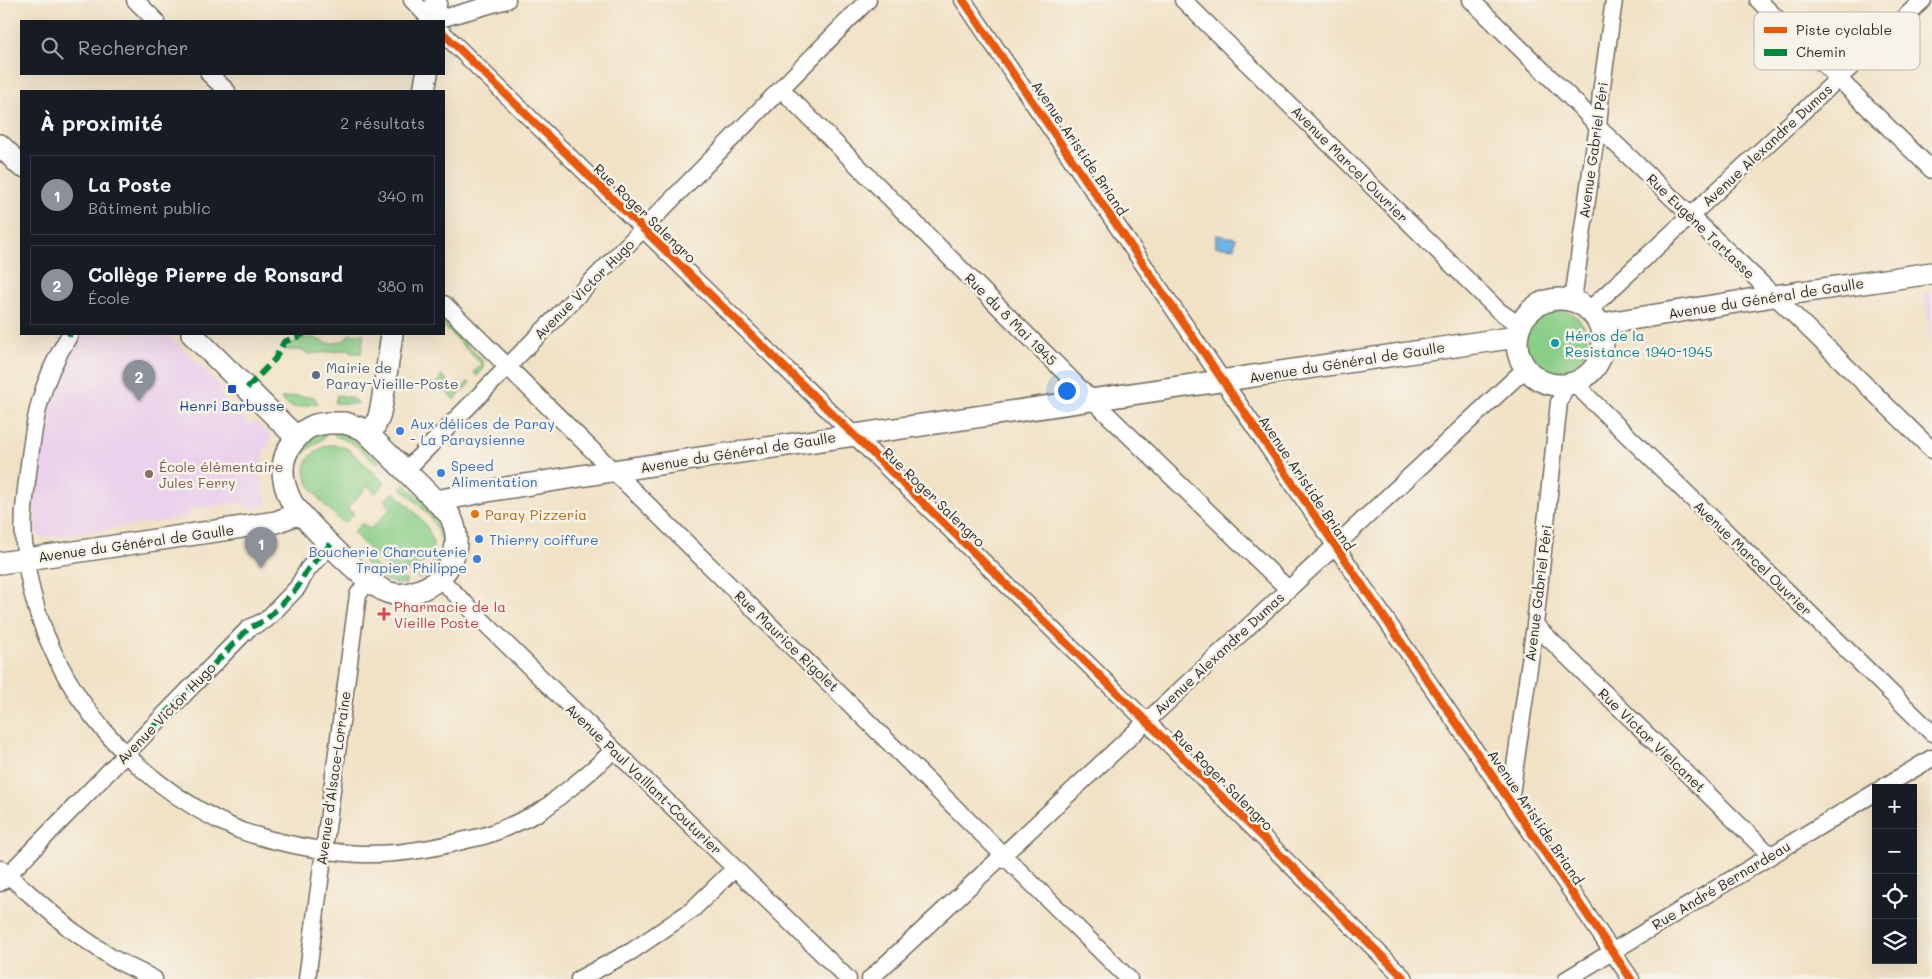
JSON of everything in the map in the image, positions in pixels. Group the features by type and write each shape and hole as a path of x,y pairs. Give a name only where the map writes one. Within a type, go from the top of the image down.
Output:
{"street":[{"path":"135,0 155,20"},
{"path":"412,0 433,20"},
{"path":"434,20 436,0"},
{"path":"437,20 507,0"},
{"name":"Avenue Victor Hugo","path":"405,471 868,0"},
{"name":"Avenue Aristide Briand","path":"963,0 1632,979"},
{"name":"Avenue Marcel Ouvrier","path":"1183,0 1499,310 1518,331"},
{"name":"Rue Eugène Tartasse","path":"1471,0 1598,127 1932,450"},
{"name":"Avenue Gabriel Péri","path":"1588,312 1594,150 1614,0"},
{"path":"1758,0 1770,12"},
{"name":"Avenue Alexandre Dumas","path":"1910,12 1923,0"},
{"name":"Rue Roger Salengro","path":"445,35 1146,721 1405,979"},
{"path":"1830,70 1932,170"},
{"name":"Avenue Alexandre Dumas","path":"1588,312 1847,70"},
{"path":"211,75 226,90"},
{"path":"424,90 427,75"},
{"name":"Rue du 8 Mai 1945","path":"781,89 1093,399 1288,589"},
{"path":"0,147 20,165"},
{"name":"Avenue du Général de Gaulle","path":"1588,312 1613,322 1932,273"},
{"path":"1562,298 1588,312 1603,339 1602,353 1592,370 1571,384 1555,385 1534,377 1525,369 1518,356 1518,331 1526,314 1536,305 1562,298"},
{"name":"Rue Maurice Rigolet","path":"445,305 1129,979"},
{"name":"Avenue du Général de Gaulle","path":"436,501 493,490 852,434 1222,380 1518,331"},
{"path":"193,335 297,438"},
{"path":"370,436 379,417 392,335"},
{"path":"69,336 57,355 49,373 35,416 23,510 26,560 40,620 55,657 77,696 126,755 180,799 209,816 242,831 305,849 324,852 390,854 438,848 493,833 542,810 592,771 614,750"},
{"name":"Avenue Alexandre Dumas","path":"870,979 1525,369"},
{"name":"Avenue Marcel Ouvrier","path":"1571,384 1581,390 1932,733"},
{"name":"Avenue Gabriel Péri","path":"1510,802 1535,625 1559,402 1571,384"},
{"path":"328,422 354,425 370,436 449,514 456,533 454,551 449,567 440,578 429,587 402,595 386,592 368,580 300,513 284,488 282,470 288,448 312,426 328,422"},
{"name":"Avenue du Général de Gaulle","path":"0,563 276,522 300,513"},
{"name":"Avenue Victor Hugo","path":"3,875 126,755 249,628 266,620 297,588 308,569 331,544"},
{"name":"Avenue Paul Vaillant-Couturier","path":"440,578 848,979"},
{"name":"Avenue d'Alsace-Lorraine","path":"307,979 358,595 368,580"},
{"name":"Rue Victor Vielcanet","path":"1535,625 1770,855"},
{"path":"1889,784 1932,758"},
{"name":"Rue André Bernardeau","path":"1566,979 1872,794"},
{"path":"579,979 632,951 692,910 735,868"},
{"path":"3,875 93,946 112,958 154,979"}],"shaded area":[{"path":"1932,292 1932,346 1924,293"},
{"path":"83,335 169,335 224,389 219,394 250,425 255,421 272,436 265,450 261,467 262,488 268,505 246,509 245,502 189,510 190,517 55,537 43,538 38,535 36,529 35,492 39,454 44,430 65,368"}],"green space":[{"path":"1556,309 1568,311 1578,318 1585,328 1587,340 1585,352 1578,362 1568,369 1556,371 1544,369 1534,362 1527,352 1525,340 1527,328 1534,318 1544,311"},
{"path":"445,323 483,361 483,370 477,376 474,372 482,364 445,328"},
{"path":"348,335 364,335 361,353 351,353 350,350 308,354 303,350 285,350 290,344 302,339 314,338 330,343 345,340"},
{"path":"442,375 458,392 468,382 470,383 454,400 437,383"},
{"path":"337,395 349,397 359,403 335,403"},
{"path":"297,396 314,397 318,404 294,407 285,403 281,398"},
{"path":"336,431 358,438 380,462 375,463 353,444 335,436 333,432"},
{"path":"321,433 325,434 325,437 305,452 300,461 297,478 293,479 294,463 299,451 308,441"},
{"path":"328,445 338,445 348,449 385,483 376,493 368,486 347,508 354,514 344,524 317,495 309,484 306,474 306,463 313,454"},
{"path":"404,484 439,518 445,535 444,544 431,519 402,489"},
{"path":"394,492 426,526 433,547 429,557 419,566 407,571 396,570 388,566 353,533 362,523 370,529 391,508 384,501"},
{"path":"440,554 443,556 431,574 418,579 418,576 425,572"},
{"path":"365,556 384,572 406,580 406,584 393,583 381,578 362,560"}],"water":[{"path":"1216,235 1236,238 1234,248 1215,246"}],"marked path":[{"path":"247,388 275,359 284,342 302,335"},
{"path":"126,755 249,628 266,620 297,588 308,569 331,544"}],"cycle path":[{"path":"963,0 1631,979"},
{"path":"445,35 1146,721 1405,979"}],"place":[{"name":"Héros de la Resistance 1940-1945","path":"1555,343"},
{"name":"Mairie de Paray-Vieille-Poste","path":"316,375"},
{"name":"Henri Barbusse","path":"232,389"},
{"name":"Collège Pierre de Ronsard","path":"139,401"},
{"name":"Aux délices de Paray - La Paraysienne","path":"400,431"},
{"name":"Speed Alimentation","path":"441,473"},
{"name":"École élémentaire Jules Ferry","path":"149,474"},
{"name":"Paray Pizzeria","path":"475,514"},
{"name":"Thierry coiffure","path":"479,539"},
{"name":"Boucherie Charcuterie Trapier Philippe","path":"477,559"},
{"name":"La Poste","path":"261,568"},
{"name":"Pharmacie de la Vieille Poste","path":"384,614"}]}
